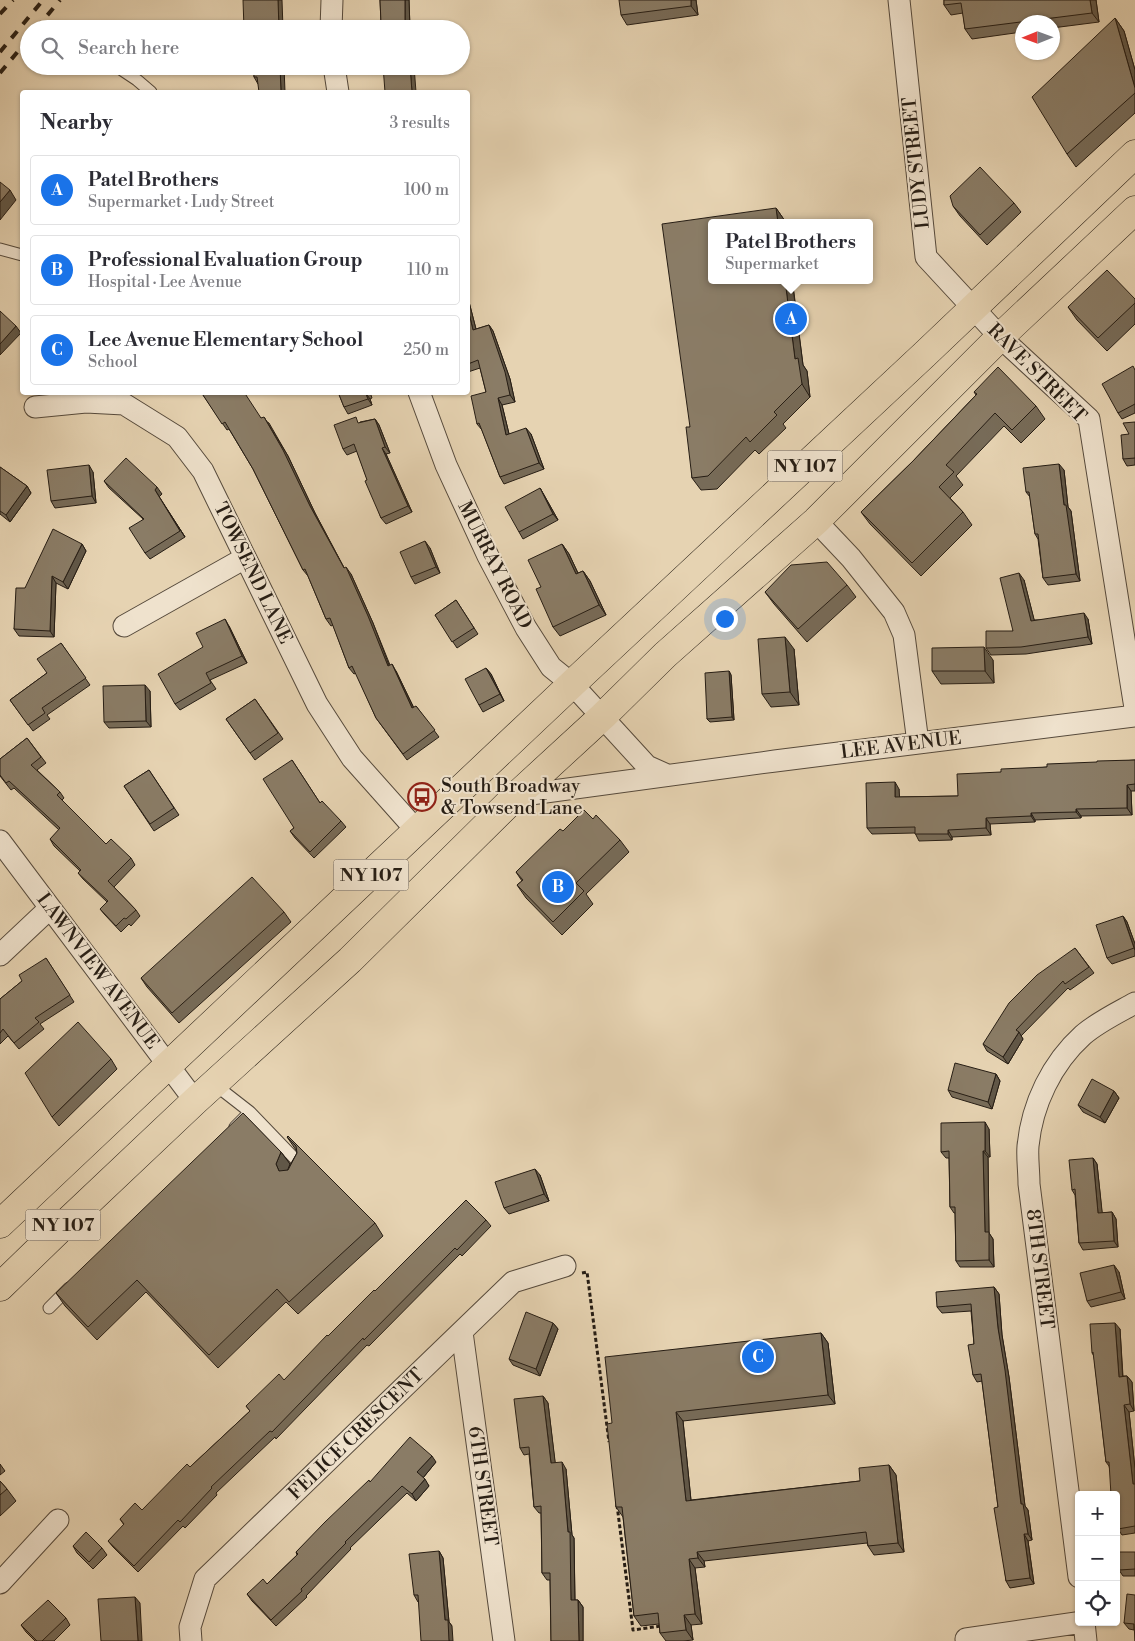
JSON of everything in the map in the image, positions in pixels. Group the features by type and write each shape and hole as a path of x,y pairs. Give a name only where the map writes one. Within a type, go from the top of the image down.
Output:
{"main road":[{"name":"NY 107","path":"0,1224 1135,154"},
{"name":"NY 107","path":"0,1287 205,1092 350,960 516,796 666,655 816,521 1000,337 1135,210"}],"street":[{"path":"331,20 332,0"},
{"name":"LUDY STREET","path":"899,0 926,258 972,308"},
{"path":"335,75 338,90"},
{"name":"RAVE STREET","path":"972,308 1000,337 1089,419 1135,708"},
{"name":"MURRAY ROAD","path":"420,395 446,465 496,572 526,628 551,667 572,684 603,716"},
{"name":"TOWSEND LANE","path":"35,407 86,402 124,404 177,438 203,472 320,710 352,758 417,831"},
{"path":"816,521 851,558 894,612 904,635 918,743"},
{"path":"124,626 245,558"},
{"path":"603,716 620,734 625,744 647,766 667,775"},
{"name":"LEE AVENUE","path":"516,796 1135,716"},
{"name":"LAWNVIEW AVENUE","path":"0,841 169,1066 205,1092"},
{"path":"0,955 50,908"},
{"name":"8TH STREET","path":"1075,1546 1029,1184 1028,1147 1032,1120 1044,1087 1055,1067 1082,1036 1097,1024 1135,1003"},
{"name":"FELICE CRESCENT","path":"191,1641 190,1627 205,1579 513,1282 572,1269"},
{"name":"6TH STREET","path":"462,1332 504,1641"},
{"path":"0,1583 58,1520"},
{"path":"966,1639 1075,1623"},
{"path":"1084,1626 1086,1641"}],"lane":[{"path":"130,75 149,90"},
{"path":"0,248 20,254"},
{"path":"205,1092 250,1112 299,1163 292,1177"},
{"path":"229,1132 250,1112"},
{"path":"49,1308 76,1281"}],"path":[{"path":"572,1269 587,1272 609,1446"},
{"path":"617,1504 633,1630 661,1626 663,1634"}],"building":[{"path":"243,0 278,0 279,20 244,20"},
{"path":"380,0 405,0 405,20 381,20"},
{"path":"619,0 691,0 691,6 621,15"},
{"path":"944,0 1090,0 1092,13 1060,17 1060,15 1015,15 1015,23 965,29 961,3 944,5"},
{"path":"1115,18 1135,93 1067,154 1032,97"},
{"path":"254,75 280,75 281,90 259,90 257,77 254,77"},
{"path":"384,75 411,75 412,90 385,90"},
{"path":"980,167 1014,203 980,235 953,206 950,196"},
{"path":"0,182 10,190 0,202"},
{"path":"776,208 777,219 708,219 708,284 786,284 795,359 798,358 802,384 774,412 777,415 750,442 746,437 708,476 692,478 686,427 690,427 662,224"},
{"path":"1107,270 1135,299 1135,303 1098,338 1068,307"},
{"path":"0,311 16,326 0,344"},
{"path":"470,317 473,330 489,325 505,372 510,395 498,398 506,435 526,428 539,463 500,477 479,423 477,424 471,396 486,392 478,360 470,363"},
{"path":"1133,366 1135,370 1135,404 1118,413 1102,384"},
{"path":"998,367 1036,406 1012,430 995,413 946,465 954,472 939,487 963,512 912,563 861,512 977,394 974,392"},
{"path":"203,395 246,395 261,418 264,417 283,450 310,506 344,568 346,567 388,666 392,664 412,708 416,706 435,730 403,754 376,718 352,666 349,668 330,618 326,619 305,569 303,570 253,469 225,422 222,424"},
{"path":"339,395 366,395 368,399 344,407"},
{"path":"356,417 358,423 375,419 385,447 382,448 408,506 381,518 365,481 367,480 354,444 343,449 334,425"},
{"path":"1135,422 1135,458 1123,459 1121,435 1129,434 1123,423"},
{"path":"126,458 157,487 155,490 180,531 145,553 129,528 144,519 104,481"},
{"path":"1059,464 1076,574 1043,578 1038,534 1035,534 1029,492 1026,492 1023,468"},
{"path":"89,465 92,496 51,501 47,470"},
{"path":"0,467 27,486 6,515 0,511"},
{"path":"540,488 553,514 519,532 505,507"},
{"path":"53,529 82,544 63,582 52,576 50,631 14,629 16,588 25,588"},
{"path":"425,541 436,567 411,577 400,552"},
{"path":"562,544 576,574 583,571 599,605 553,627 536,589 541,587 528,560"},
{"path":"827,562 847,585 798,629 765,592 791,565"},
{"path":"1019,573 1031,621 1084,613 1088,637 1021,647 986,648 986,631 1013,631 1000,578"},
{"path":"456,600 474,628 452,642 435,615"},
{"path":"225,619 242,656 206,673 211,683 175,704 158,674 203,647 196,633"},
{"path":"785,637 790,692 762,694 758,639"},
{"path":"61,643 86,678 42,708 45,713 28,725 10,700 47,673 37,659"},
{"path":"984,647 985,671 932,671 932,648"},
{"path":"486,668 500,694 479,705 465,679"},
{"path":"729,671 732,717 707,719 705,673"},
{"path":"145,685 146,721 104,722 103,686"},
{"path":"255,699 278,733 250,753 226,719"},
{"path":"27,738 41,757 31,765 60,792 57,795 106,844 111,839 131,858 108,881 136,910 116,926 100,909 108,901 78,873 81,870 50,839 60,828 9,781 6,783 0,775 0,759"},
{"path":"292,760 320,803 322,801 341,821 310,852 290,831 294,828 263,779"},
{"path":"1135,760 1135,784 1127,785 1127,808 1076,809 1076,812 1031,813 1031,816 986,818 986,828 948,830 948,834 915,834 915,827 867,828 866,783 895,782 895,797 958,796 957,774 1001,772 1001,769 1047,767 1047,764"},
{"path":"149,770 174,808 150,824 124,786"},
{"path":"584,810 593,819 596,815 620,840 576,883 584,891 553,922 517,885 523,880 516,872 560,829 563,831"},
{"path":"252,877 284,912 172,1013 141,978"},
{"path":"1123,916 1134,948 1107,958 1096,925"},
{"path":"1075,948 1089,967 1065,984 1063,981 1016,1030 1019,1032 1003,1057 983,1044 1009,1003 1037,975"},
{"path":"46,958 70,995 35,1018 39,1022 14,1043 3,1029 0,1033 0,999 22,981 19,975"},
{"path":"78,1022 111,1059 52,1117 25,1073"},
{"path":"955,1063 996,1074 988,1102 948,1090"},
{"path":"1092,1079 1114,1091 1100,1117 1078,1105"},
{"path":"243,1113 281,1152 276,1164 279,1171 288,1170 297,1153 296,1146 288,1136 375,1223 289,1302 277,1289 209,1355 137,1280 88,1327 56,1293"},
{"path":"985,1122 985,1151 983,1151 985,1232 989,1232 989,1260 956,1261 955,1207 950,1207 949,1151 941,1152 941,1123"},
{"path":"1093,1158 1098,1213 1112,1212 1114,1241 1079,1243 1075,1189 1072,1190 1069,1160"},
{"path":"535,1169 544,1194 504,1208 495,1182"},
{"path":"466,1200 486,1220 457,1250 455,1248 364,1340 363,1338 272,1432 270,1431 211,1487 180,1522 178,1520 134,1566 108,1541 124,1524 120,1519 135,1503 142,1510 187,1464 190,1467 250,1411 246,1406 279,1374 284,1380 327,1335 375,1291"},
{"path":"1114,1265 1121,1292 1087,1301 1080,1273"},
{"path":"994,1287 1021,1504 1023,1504 1028,1534 1024,1534 1030,1578 1006,1581 994,1508 998,1507 981,1374 973,1375 968,1345 974,1344 971,1304 937,1307 936,1292"},
{"path":"526,1312 553,1323 536,1369 509,1359"},
{"path":"1115,1323 1119,1377 1127,1376 1130,1404 1124,1405 1133,1484 1135,1484 1135,1526 1120,1529 1120,1491 1111,1491 1109,1462 1106,1462 1090,1324"},
{"path":"821,1333 828,1395 676,1412 686,1501 860,1481 859,1468 889,1465 898,1543 868,1546 866,1532 697,1552 698,1558 689,1559 695,1614 684,1615 686,1630 660,1633 658,1613 634,1616 622,1507 616,1507 607,1424 612,1423 605,1357"},
{"path":"543,1396 551,1463 562,1462 568,1532 570,1532 571,1600 578,1600 579,1641 551,1641 550,1573 542,1573 541,1506 534,1507 529,1447 520,1448 514,1399"},
{"path":"410,1437 432,1456 417,1472 425,1479 412,1494 402,1486 345,1542 301,1589 302,1591 271,1620 247,1594 263,1579 267,1584 298,1554 296,1552 325,1522 369,1480 370,1482"},
{"path":"0,1481 7,1489 0,1495"},
{"path":"86,1532 102,1548 89,1562 73,1546"},
{"path":"439,1551 445,1620 448,1620 449,1641 421,1641 418,1595 414,1595 409,1554"},
{"path":"1120,1552 1135,1552 1135,1569 1120,1570"},
{"path":"1127,1594 1135,1595 1135,1641 1134,1624 1124,1623"},
{"path":"135,1597 138,1641 101,1641 98,1599"},
{"path":"48,1600 66,1618 42,1641 37,1641 21,1625"}],"railway":[{"path":"0,14 13,0"},
{"path":"26,20 43,0"},
{"path":"43,20 60,0"},
{"path":"0,52 20,28"},
{"path":"0,73 20,49"}],"place":[{"name":"Patel Brothers","path":"791,319"},
{"name":"South Broadway & Towsend Lane","path":"422,797"},
{"name":"Professional Evaluation Group","path":"558,887"},
{"name":"Lee Avenue Elementary School","path":"758,1357"}]}
